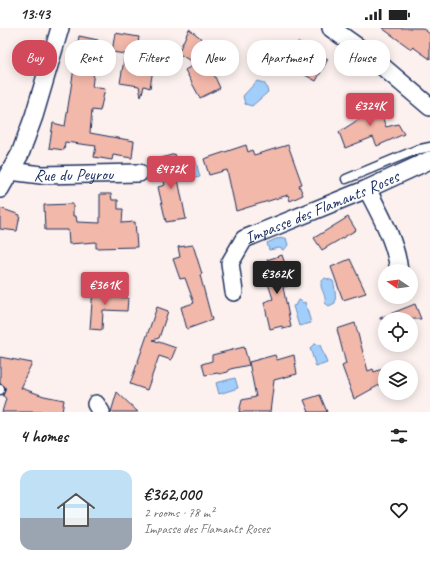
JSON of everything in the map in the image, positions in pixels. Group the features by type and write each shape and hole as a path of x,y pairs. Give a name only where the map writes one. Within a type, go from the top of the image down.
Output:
{"street":[{"name":"Rue du Peyrou","path":"0,189 20,154 34,116 60,28"},
{"path":"331,28 369,55 430,107"},
{"name":"Impasse des Flamants Roses","path":"234,292 230,263 244,238 367,189 430,160"},
{"name":"Rue du Peyrou","path":"10,171 61,176 139,173"},
{"path":"367,189 381,217 396,254 398,264"}],"lane":[{"path":"346,179 416,150 430,147"}],"water":[{"path":"257,81 264,83 268,92 252,106 245,104 243,96"},
{"path":"195,158 200,177 191,179 186,160"},
{"path":"286,238 288,245 284,250 279,248 269,250 267,243 276,239"},
{"path":"325,278 333,281 335,289 335,303 329,306 325,303 321,287 322,281"},
{"path":"300,300 303,303 305,302 311,323 299,326 293,306"},
{"path":"314,344 320,345 327,363 316,367 310,348"},
{"path":"235,378 238,388 219,394 216,383"}],"building":[{"path":"382,28 422,28 430,34 430,59 413,47 411,49"},
{"path":"189,29 202,39 191,40 191,61 183,56 183,42"},
{"path":"115,33 139,37 139,40 124,40 124,54 116,53 116,40 114,40"},
{"path":"79,36 98,40 78,40"},
{"path":"124,60 124,76 152,76 150,88 144,86 141,97 139,86 120,83"},
{"path":"191,66 191,76 215,76 220,88 200,98 185,70"},
{"path":"73,76 93,76 92,87 105,89 100,111 92,110 90,133 134,141 132,158 113,155 112,160 94,157 96,146 65,142 64,150 49,148 53,123 65,126"},
{"path":"307,76 319,76 316,81"},
{"path":"375,98 386,127 398,124 404,134 377,146 373,137 345,148 339,132 364,116 359,105"},
{"path":"246,145 248,152 252,150 254,155 288,145 302,184 299,185 303,195 290,201 288,195 236,211 227,170 209,175 204,159"},
{"path":"175,154 179,168 176,169 186,219 166,222 158,187 165,185 158,159"},
{"path":"100,194 111,194 112,200 118,200 118,209 123,209 122,223 135,222 137,247 96,248 96,242 69,244 68,230 45,230 44,205 73,204 73,216 76,216 77,222 100,223"},
{"path":"0,208 20,215 17,231 0,229"},
{"path":"348,217 356,230 322,250 314,238"},
{"path":"193,245 202,274 200,275 212,320 187,329 181,307 194,303 185,278 180,279 173,259 180,257 178,247"},
{"path":"282,255 287,270 281,272 288,286 283,287 291,327 283,329 282,326 270,329 264,302 273,299 265,274 271,273 267,260"},
{"path":"350,259 366,293 343,300 331,267"},
{"path":"93,288 108,288 108,296 128,298 127,311 103,310 102,330 90,329"},
{"path":"415,304 421,319 418,319 418,312 395,312"},
{"path":"157,307 168,311 159,338 153,340 176,348 171,360 159,356 147,390 130,384"},
{"path":"355,323 368,371 373,369 374,372 378,371 378,386 354,399 342,366 346,364 337,329"},
{"path":"244,347 249,365 230,369 228,372 205,375 202,364 212,361 212,355"},
{"path":"275,355 277,360 294,355 297,374 274,380 270,412 239,412 242,400 256,397 249,362"},
{"path":"0,357 32,363 21,388 44,396 64,400 62,412 2,412 6,399 3,395 5,387 0,384"},
{"path":"117,392 138,412 111,412"},
{"path":"320,395 327,412 309,412 304,400"}]}
